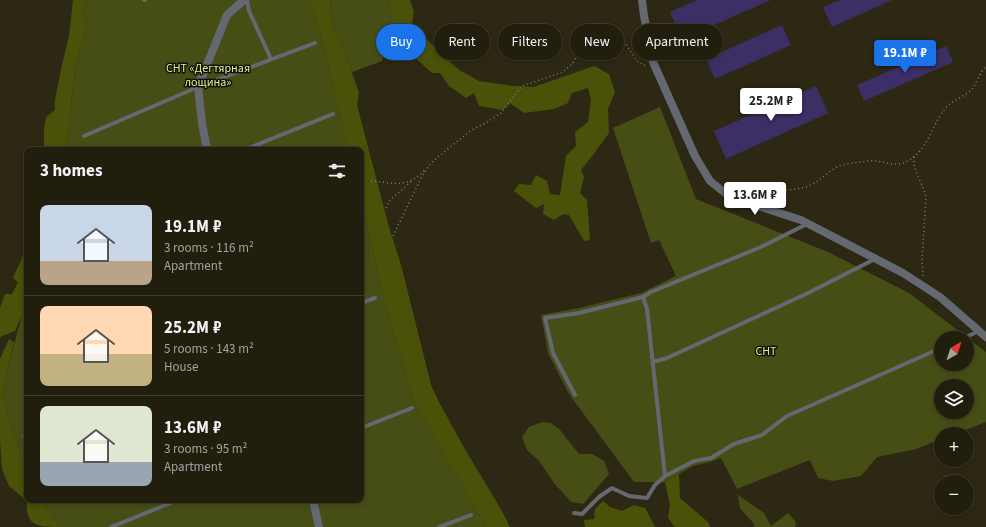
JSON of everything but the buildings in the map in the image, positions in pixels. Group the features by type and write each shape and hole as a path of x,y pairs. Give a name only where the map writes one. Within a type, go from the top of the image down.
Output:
{"street":[{"path":"206,147 198,87 227,15 245,0"},
{"path":"642,0 653,62 695,156 710,181 730,197 801,220 903,273 940,297 986,337"},
{"path":"314,503 319,527"}],"lane":[{"path":"245,0 271,59"},
{"path":"84,136 198,87 315,43"},
{"path":"251,147 333,114"},
{"path":"575,395 553,353 545,318 579,313 643,297 651,292 761,247 808,224"},
{"path":"653,362 666,358 799,297 876,258"},
{"path":"643,297 647,309 665,476"},
{"path":"364,302 375,298"},
{"path":"974,333 979,331"},
{"path":"574,513 582,514 599,497 612,488 629,496 647,498 656,485 665,476 694,461 711,458 734,444 762,435 787,416 934,351"},
{"path":"364,427 412,408"},
{"path":"111,527 171,503"},
{"path":"439,527 471,515"}],"path":[{"path":"386,208 389,201 430,164 470,132 501,113 522,86 563,72 573,63 588,35 602,29 612,32 625,43 637,61 657,71"},
{"path":"748,203 757,195 768,191 806,187 837,168 847,165 871,161 899,164 914,157 927,142 943,110 950,102 972,90 979,75 986,66"},
{"path":"914,157 915,169 925,190 926,198 922,259 924,286"},
{"path":"393,236 422,176 430,164"},
{"path":"371,181 406,183 416,178"}],"green space":[{"path":"73,0 88,0 84,6 83,13 87,26 76,63 67,147 44,147 46,117 55,110 55,100 69,35"},
{"name":"СНТ «Дегтярная лощина»","path":"88,0 310,0 322,40 347,147 67,147 76,63 87,26 83,13 84,6"},
{"path":"310,0 330,0 333,29 345,52 359,93 357,105 389,227 401,265 431,385 466,451 510,527 486,527 414,402 383,298 364,218 364,147 347,147 322,40"},
{"path":"330,0 388,0 393,24 376,24 376,60 382,61 352,72 345,52 333,29"},
{"path":"388,0 410,0 414,12 412,24 393,24"},
{"path":"426,39 434,46 434,60 448,60 459,70 479,81 534,87 594,66 609,74 615,92 608,109 609,133 581,170 584,177 580,193 587,200 590,240 584,241 569,215 563,214 554,220 543,214 544,204 536,208 514,191 519,184 531,185 536,175 547,181 550,194 560,195 566,156 576,146 575,132 588,122 591,100 588,88 572,93 568,103 554,109 524,113 510,103 503,110 479,106 474,93 466,98 449,86 440,73 432,73 418,60 426,60"},
{"name":"СНТ","path":"660,107 696,199 828,252 909,293 959,331 934,331 934,371 974,371 974,343 986,352 986,422 973,427 934,427 934,442 916,449 877,457 861,476 833,481 818,478 810,460 737,489 721,458 693,466 665,482 634,482 569,394 548,353 541,315 579,308 641,293 676,276 659,240 651,243 613,128"},
{"path":"364,218 383,298 414,402 486,527 60,527 43,503 364,503"},
{"path":"24,254 24,307 22,315 15,331 0,337 0,308 5,294 12,294 18,282 13,278"},
{"path":"24,307 24,463 16,442 3,397 7,371"},
{"path":"9,339 14,342 3,397 16,442 24,463 24,498 9,486 2,469 0,441 0,359"},
{"path":"542,422 551,423 560,430 579,454 592,454 604,461 609,474 583,504 571,502 554,483 539,461 527,450 522,437 529,427"},
{"path":"679,474 680,498 708,522 710,527 675,527 668,518 670,505 665,482"},
{"path":"738,495 764,513 771,526 788,513 796,522 795,527 753,527 755,525 740,508"},
{"path":"603,501 610,507 622,511 634,505 645,508 655,527 585,527 584,520 594,519 595,509"},
{"path":"27,503 43,503 60,527 46,527 35,524 28,516"}]}
